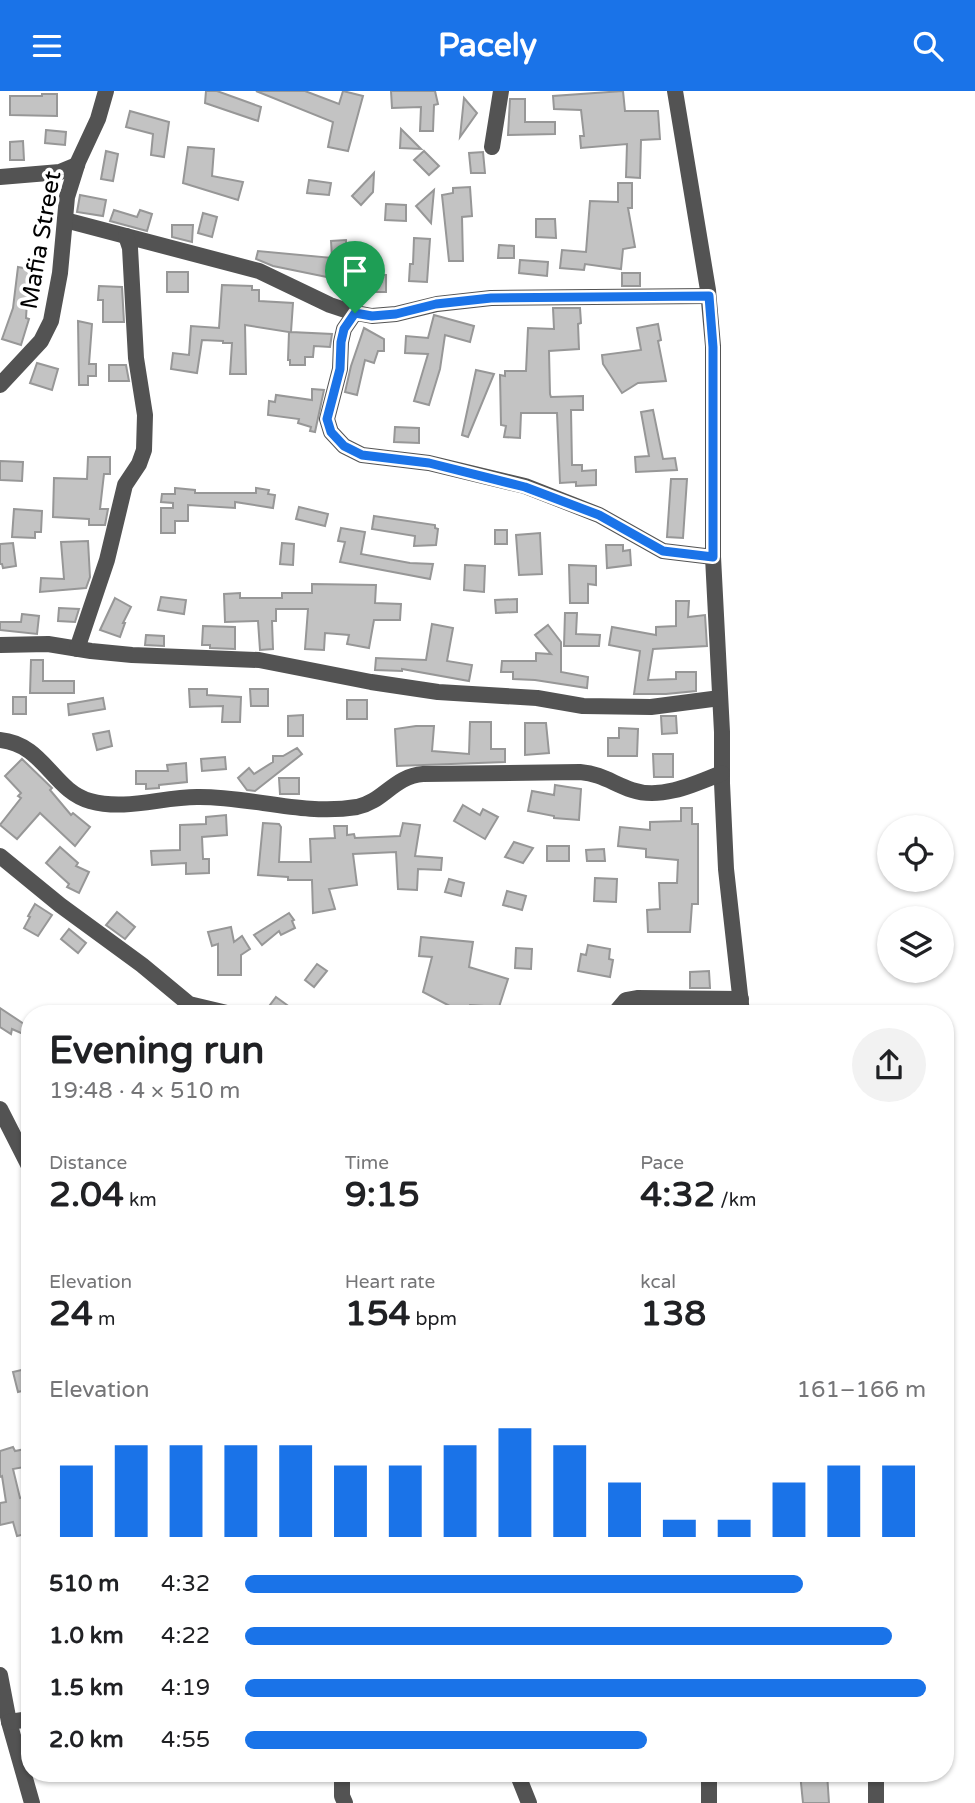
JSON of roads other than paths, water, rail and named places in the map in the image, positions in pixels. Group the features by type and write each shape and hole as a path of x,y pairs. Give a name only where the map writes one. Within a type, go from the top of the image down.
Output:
{"street":[{"name":"Mafia Street","path":"0,385 41,341 51,321 60,273 67,197 77,165 98,119 106,91"},
{"path":"492,147 501,91"},
{"path":"675,91 709,296 713,347 713,557 726,869 742,1005"},
{"path":"0,177 60,172 77,165"},
{"path":"65,220 259,271 330,305 372,316 396,314 436,304 491,298 709,296"},
{"path":"77,649 107,560 125,485 139,464 144,450 145,415 136,358 130,248 126,236"},
{"path":"355,313 344,329 340,369 327,419 331,432 344,446 362,455 429,463 525,487 599,515 663,551 713,557"},
{"path":"0,645 48,644 132,655 259,660 438,692 537,698 583,706 651,707 720,698"},
{"path":"0,740 16,742 26,748 77,796 116,806 197,797 289,807 356,807 372,801 402,779 423,774 589,773 635,791 666,792 722,773"},
{"path":"0,856 60,905 193,1005"},
{"path":"621,1005 625,1000 638,998 729,1005"},
{"path":"0,1109 21,1150"},
{"path":"0,1675 21,1764"},
{"path":"9,1722 21,1720"},
{"path":"26,1782 32,1803"},
{"path":"342,1782 345,1803"},
{"path":"521,1782 529,1803"},
{"path":"709,1782 709,1803"},
{"path":"876,1782 876,1803"}]}
